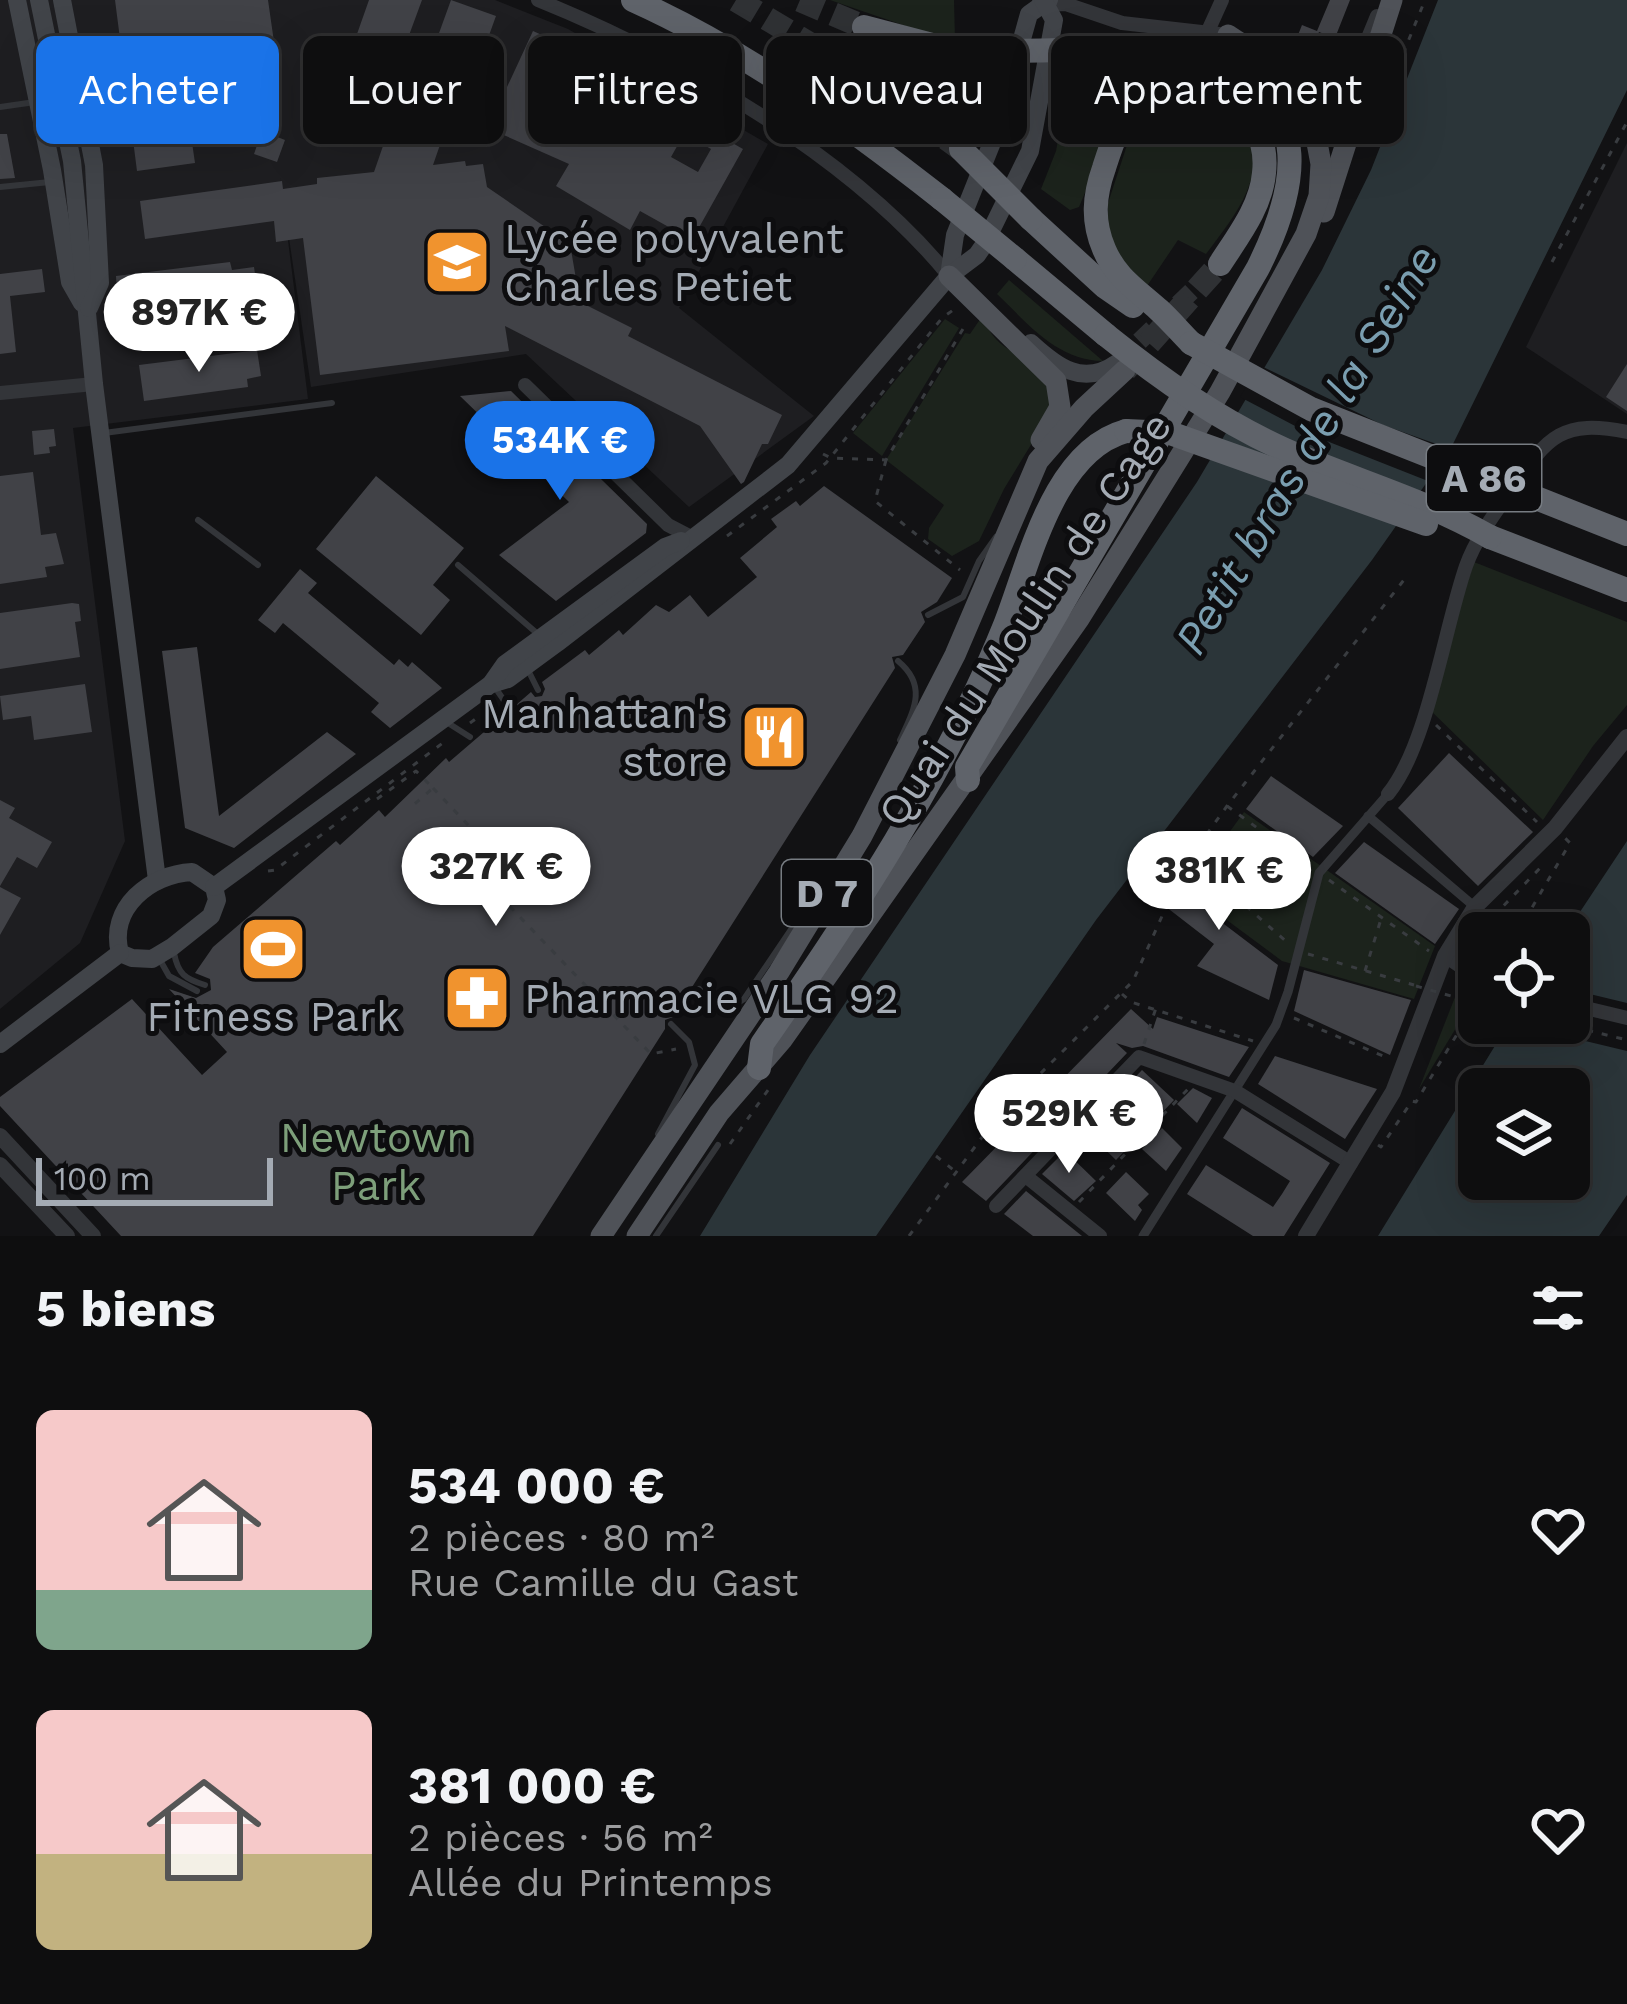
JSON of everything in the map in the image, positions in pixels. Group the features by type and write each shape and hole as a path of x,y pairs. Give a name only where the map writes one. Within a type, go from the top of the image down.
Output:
{"highway":[{"name":"A 86","path":"633,0 770,74 869,142 1106,335 1179,391 1242,429 1627,590"},
{"path":"864,27 944,48 1015,53 1166,52 1221,64 1257,88 1283,125 1291,174 1282,219 1258,268 967,766 968,781"},
{"path":"1190,344 1160,310 1119,276 1104,250 1095,219 1097,190 1125,119 1140,102 1171,88 1193,86 1228,96 1244,109 1259,132 1264,171 1258,197 1220,264"},
{"name":"A 86","path":"962,149 1104,286 1190,344 1312,409 1627,534"},
{"path":"759,1068 762,1044 866,887 940,763 1003,630 1064,479 1102,440 1126,431 1170,433 1440,528 1490,536"}],"main road":[{"path":"17,0 36,91"},
{"path":"39,0 72,161 94,384 157,880"},
{"path":"62,0 94,165 100,284 88,312"},
{"path":"1260,320 1298,270 1329,201 1392,0"},
{"path":"491,683 508,679 526,666 788,465 949,276 977,256 1030,151 1054,20 1044,1 1029,14 995,135 956,235 949,276"},
{"path":"1218,33 1270,59 1296,85 1312,116 1319,147 1315,212 1260,320"},
{"path":"47,144 70,282 88,312"},
{"path":"949,276 978,294 1064,369 1092,376 1121,367"},
{"path":"949,276 1049,372 1060,391 1060,407 1026,466 1007,526"},
{"name":"Quai du Moulin de Cage","path":"637,1236 719,1113 759,1068 968,781 1079,619 1260,320"},
{"path":"1007,526 1028,479 1054,440 1121,367"},
{"name":"Quai du Moulin de Cage","path":"601,1236 779,972 862,836 955,655 1007,526"},
{"path":"214,887 444,719 491,683 506,664 589,602 665,547 692,537"},
{"path":"192,872 214,887 217,900 211,916 165,952 142,960 120,953 122,910 157,880 192,872"},
{"path":"0,1043 120,953"}],"street":[{"path":"538,0 612,30 814,153 913,235 949,276"},
{"path":"1218,33 1222,0"},
{"path":"1044,1 1140,26 1218,33 1330,70 1349,66 1361,55 1383,0"},
{"path":"0,393 94,384"},
{"path":"525,385 668,525 692,537"},
{"path":"1143,1236 1281,1012 1319,873 1403,772 1466,566 1486,526 1537,452 1560,432 1584,428 1627,432"},
{"path":"1306,1236 1351,1163 1372,1144 1431,991 1475,907 1497,879 1555,828 1627,737"},
{"path":"1368,815 1475,907"},
{"path":"1449,961 1458,966"},
{"path":"1590,1009 1627,1018"},
{"path":"996,1206 1139,1057 1235,1091 1351,1163"},
{"path":"0,1136 93,1236"},
{"path":"0,1165 68,1236"},
{"path":"1027,1177 1100,1236"}],"lane":[{"path":"0,107 36,101"},
{"path":"0,188 54,181"},
{"path":"100,434 332,403"},
{"path":"198,520 258,565"},
{"path":"928,614 963,597 985,550 1007,526"},
{"path":"458,565 542,638"},
{"path":"538,690 526,666 529,656 581,616 589,602"},
{"path":"699,989 716,1005 744,999 862,836 917,701 913,676 898,661"},
{"path":"491,683 510,709"},
{"path":"444,719 470,737"},
{"path":"165,952 186,979 205,985"},
{"path":"165,952 170,976 197,991"},
{"path":"634,1188 693,1073 690,1046 671,1024"},
{"path":"656,1236 718,1145"}],"path":[{"path":"1404,54 1425,0"},
{"path":"1552,262 1627,122"},
{"path":"966,575 875,501 886,460 974,309"},
{"path":"831,458 886,460"},
{"path":"909,1236 997,1117 1133,981 1163,914 1158,902 1407,576"},
{"path":"1414,747 1433,722 1543,827 1555,828 1570,843 1529,912"},
{"path":"377,799 416,771 470,827 451,845 651,1054 690,1046"},
{"path":"410,808 433,788"},
{"path":"1227,806 1449,961"},
{"path":"1458,997 1431,991 1449,961 1548,860"},
{"path":"1365,971 1382,917"},
{"path":"1120,993 1131,1002 1265,1044"},
{"path":"1139,1057 1156,1008"},
{"path":"1281,1012 1403,1066"},
{"path":"1590,1031 1627,1040"},
{"path":"1407,1099 1372,1144 1381,1148 1458,1035"},
{"path":"1070,1212 1198,1078"},
{"path":"997,1117 1041,1162"},
{"path":"936,1156 957,1174"}],"shaded area":[{"path":"0,0 495,0 580,36 528,36 528,144 742,144 742,129 768,144 679,308 814,416 689,507 526,354 311,387 280,177 308,399 73,428 125,841 80,943 0,1009"},
{"path":"830,0 954,0 955,36 935,36"},
{"path":"1627,143 1627,414 1526,347"},
{"path":"1057,144 1111,144 1102,152 1079,207 1070,210 1041,189"},
{"path":"1127,144 1252,144 1253,170 1247,191 1206,254 1178,240 1145,289 1134,285 1108,232 1108,203"},
{"path":"1009,280 1103,361 1071,354 1032,328 997,294"},
{"path":"983,315 999,342 1026,357 1041,381 1045,374 1054,407 979,541 952,556 928,539 929,528 944,505 886,460 965,333 970,334"},
{"path":"945,319 959,328 882,456 853,433"},
{"path":"1474,562 1627,622 1627,705 1543,820 1428,708"},
{"path":"1244,812 1435,946 1414,999 1282,961 1220,915 1227,903 1207,863"},
{"path":"1457,992 1458,1025 1419,1089"}],"water":[{"name":"Petit bras de la Seine","path":"1438,0 1627,0 1627,90 1451,448 1372,560 1096,920 876,1236 700,1236 810,1055 1197,482 1322,270 1381,144 1404,144 1404,86"},
{"path":"1627,841 1627,1195 1599,1236 1378,1236 1458,1106 1458,1200 1590,1200 1590,1068 1481,1068 1496,1044 1590,1044 1590,912 1580,912"}],"pier":[{"path":"1259,365 1383,425 1456,451 1433,483 1314,436 1240,397"},
{"path":"1590,994 1627,1003 1627,1051 1590,1042"}],"building":[{"path":"115,0 268,0 273,36 120,36"},
{"name":"Lycée polyvalent Charles Petiet","path":"369,0 422,0 409,36 356,36"},
{"name":"Lycée polyvalent Charles Petiet","path":"451,0 496,16 489,36 438,36"},
{"path":"1330,0 1350,0 1336,36 1319,32 1317,36 1298,36 1302,25 1317,31"},
{"path":"528,42 528,144 678,144 671,157 698,172 711,149 702,144 734,144 743,149 692,240 640,211 630,230 556,186 569,164 504,135 504,94"},
{"path":"0,134 7,134 15,178 0,179"},
{"path":"285,140 277,162 254,154 257,144"},
{"path":"134,144 192,144 195,163 137,171"},
{"name":"Lycée polyvalent Charles Petiet","path":"377,144 440,144 433,165 483,164 487,187 570,244 580,302 632,328 628,336 782,415 744,482 700,426 505,326 509,351 320,375 303,238 276,242 274,221 145,239 140,201 282,181 283,189 317,184 317,178 374,172 383,146"},
{"path":"230,262 232,270 254,267 260,308 242,311 238,322 157,333 152,289 117,293 116,276"},
{"path":"42,269 45,292 10,296 16,352 0,354 0,274"},
{"path":"257,350 261,376 247,379 248,387 144,401 139,365"},
{"path":"1627,364 1627,411 1606,397"},
{"path":"511,391 647,524 646,533 556,601 499,555 569,502 460,396"},
{"path":"54,429 56,446 49,447 50,453 34,455 32,431"},
{"path":"33,472 41,535 56,533 64,564 45,567 47,577 0,584 0,476"},
{"path":"376,476 464,548 433,585 450,600 421,635 316,549"},
{"path":"824,486 952,578 937,602 921,612 925,622 903,655 892,657 895,668 673,1017 665,1020 665,1029 533,1236 121,1236 0,1106 0,1097 132,999 202,1075 227,1052 169,989 196,998 211,990 210,979 195,973 213,947 336,841 340,845 379,810 385,817 446,758 449,762 505,714 515,714 516,705 531,692 542,696 542,682 585,650 589,655 619,630 623,635 656,605 669,612 690,595 708,617 757,577 740,558 777,527 771,519 796,501 800,506"},
{"path":"300,569 317,583 308,593 394,665 399,659 408,667 412,662 442,688 390,728 371,712 379,703 283,623 275,633 258,620"},
{"path":"79,604 81,621 75,622 80,657 0,669 0,613"},
{"path":"197,647 219,816 327,732 356,754 234,848 185,828 162,651"},
{"path":"85,684 92,732 34,740 31,716 3,720 0,696"},
{"path":"1449,753 1533,832 1478,886 1398,808"},
{"path":"1271,776 1343,826 1313,857 1246,809"},
{"path":"0,800 15,808 9,818 52,842 37,868 17,857 0,886"},
{"path":"1364,842 1459,909 1435,944 1335,873"},
{"path":"1198,854 1226,904 1216,918 1278,965 1269,1000 1197,966 1214,944 1161,903"},
{"path":"0,887 21,898 0,935"},
{"path":"1304,970 1411,1000 1390,1055 1294,1011"},
{"path":"1131,1009 1153,1029 1157,1017 1249,1047 1229,1077 1143,1046 1116,1043 1127,1053 986,1201 962,1182"},
{"path":"1275,1056 1377,1089 1345,1139 1258,1084"},
{"path":"1142,1070 1174,1100 1156,1119 1124,1089"},
{"path":"1193,1088 1212,1098 1197,1123 1177,1104"},
{"path":"1242,1108 1330,1163 1284,1236 1253,1236 1187,1194 1206,1165 1273,1207 1282,1194 1290,1181 1223,1138"},
{"path":"1104,1110 1135,1140 1116,1160 1085,1130"},
{"path":"1162,1128 1182,1148 1166,1171 1142,1149"},
{"path":"1065,1151 1096,1181 1074,1201 1042,1174"},
{"path":"1126,1172 1149,1194 1138,1205 1142,1210 1135,1221 1106,1193"},
{"path":"1026,1191 1082,1236 1033,1236 1004,1214"}],"tunnel":[{"path":"736,0 853,70 961,149"},
{"path":"800,0 864,27"},
{"path":"1120,360 1220,264"},
{"path":"1125,370 1220,264"}],"place":[{"name":"Lycée polyvalent Charles Petiet","path":"457,262"},
{"name":"Manhattan's store","path":"774,737"},
{"name":"Fitness Park","path":"273,949"},
{"name":"Pharmacie VLG 92","path":"477,998"}],"park label":[{"name":"Newtown Park","path":"376,1161"}]}
